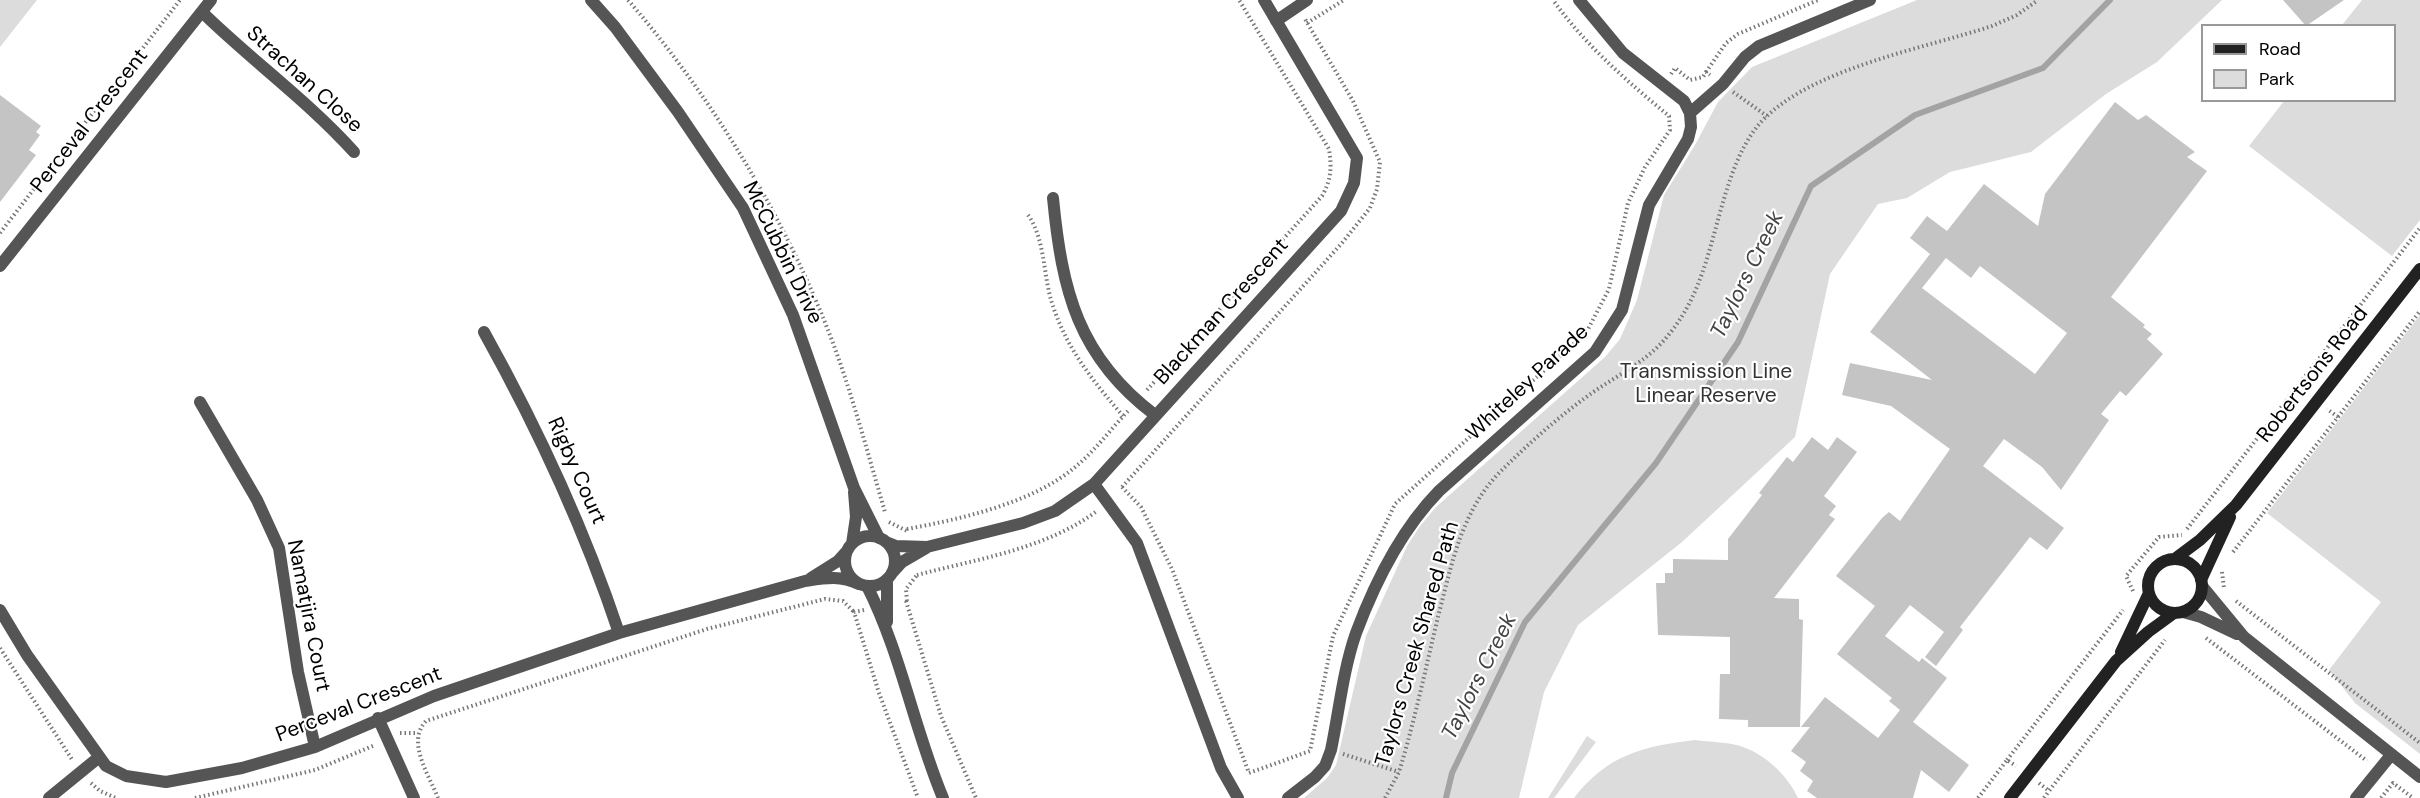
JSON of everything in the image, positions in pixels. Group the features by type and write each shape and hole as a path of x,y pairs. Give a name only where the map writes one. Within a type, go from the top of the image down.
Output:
{"street":[{"name":"Perceval Crescent","path":"0,266 210,0"},
{"name":"McCubbin Drive","path":"591,0 615,27 678,112 743,208 794,315 854,488 882,540"},
{"name":"Blackman Crescent","path":"882,540 896,546 927,547 1039,518 1071,502 1094,484 1341,211 1354,183 1357,158 1264,0"},
{"path":"1276,21 1307,0"},
{"path":"1579,0 1623,52 1684,101 1690,113 1723,84 1744,57 1759,46 1870,0"},
{"name":"Strachan Close","path":"202,12 229,38 284,83 354,152"},
{"name":"Whiteley Parade","path":"1288,798 1316,777 1325,766 1331,750 1356,634 1402,536 1419,511 1595,352 1610,332 1629,288 1649,205 1688,140 1691,127 1690,113"},
{"path":"1053,198 1062,268 1083,333 1112,376 1155,415"},
{"name":"Robertsons Road","path":"2176,558 2200,540 2236,505 2420,269"},
{"name":"Rigby Court","path":"484,332 559,475 619,633"},
{"name":"Namatjira Court","path":"200,402 257,500 279,548 298,672 315,747"},
{"path":"1094,484 1137,543 1221,768 1238,798"},
{"name":"McCubbin Drive","path":"850,547 856,517 854,488"},
{"name":"Robertsons Road","path":"2202,583 2219,537 2236,505"},
{"path":"887,626 889,576 894,553 882,540 865,537 850,547 845,566 848,573 863,585 887,626 914,720 944,798"},
{"name":"Perceval Crescent","path":"805,581 837,561 850,547"},
{"name":"Blackman Crescent","path":"889,576 902,562 927,547"},
{"path":"2244,637 2201,617 2158,608 2149,593 2148,585 2155,569 2176,558 2192,566 2202,583 2244,637 2420,777"},
{"path":"863,585 881,583 889,576"},
{"name":"Perceval Crescent","path":"0,610 106,766 126,776 166,782 242,768 315,747 378,718 619,633 805,581 831,577 846,578 863,585"},
{"path":"2116,661 2197,602 2202,583"},
{"path":"2010,798 2116,661 2149,593"},
{"path":"378,718 389,738 414,798"},
{"path":"2356,798 2391,755"},
{"path":"49,798 99,758"}],"path":[{"path":"0,233 180,0"},
{"path":"907,529 971,513 1037,492 1075,467 1322,196 1329,184 1332,168 1329,149 1239,0"},
{"path":"1307,23 1344,0"},
{"path":"1122,486 1141,507 1172,569 1249,773 1310,751 1333,636 1395,504 1586,333 1609,289 1628,203 1645,167 1670,130 1669,116 1607,62 1568,20 1553,0"},
{"name":"Taylors Creek Shared Path","path":"1385,798 1399,772 1454,553 1474,507 1491,482 1538,436 1587,396 1652,354 1670,334 1685,313 1703,275 1736,164 1744,147 1767,116 1780,105 1825,80 1992,26 2017,15 2038,0"},
{"path":"1723,84 1767,116"},
{"path":"2183,535 2420,228"},
{"path":"2228,558 2420,311"},
{"path":"2297,386 2338,417"},
{"path":"2232,598 2420,743"},
{"path":"438,798 417,742 417,733 426,721 707,629 825,599 843,600 854,612"},
{"path":"2007,760 2130,600"},
{"path":"2204,636 2413,798"},
{"path":"0,648 81,773 100,791 116,798"},
{"path":"195,798 315,770 399,733 417,733"},
{"path":"1331,750 1399,772"},
{"path":"2381,798 2393,783"},
{"path":"2044,798 2049,791"}],"green space":[{"path":"0,0 37,0 0,47"},
{"name":"Transmission Line Linear Reserve","path":"1917,0 2222,0 2157,62 2106,94 2031,152 1950,172 1907,198 1878,204 1830,274 1795,437 1682,542 1578,625 1544,692 1519,798 1304,798 1327,778 1336,765 1366,636 1407,546 1436,507 1605,357 1620,339 1637,300 1664,195 1718,102 1752,67"},
{"path":"2362,0 2420,0 2420,220 2392,256 2249,146 2283,102 2396,102 2396,24 2343,24"},
{"path":"2420,315 2420,754 2355,703 2329,670 2381,602 2267,513"},
{"path":"1587,736 1596,742 1554,798 1548,798"},
{"path":"1695,740 1738,745 1760,755 1782,774 1798,798 1574,798 1600,772 1627,755 1659,746"}],"building":[{"path":"2283,0 2344,0 2309,24 2304,24"},
{"path":"0,95 41,126 36,132 40,135 29,150 36,155 0,202"},
{"path":"2115,102 2138,120 2146,115 2195,152 2187,157 2207,171 2111,297 2145,325 2143,327 2152,334 2147,339 2163,354 2126,396 2120,391 2101,414 2109,420 2061,490 2042,467 2004,439 1983,466 2064,528 2047,550 2030,537 1960,627 1963,630 1936,666 1925,657 1944,632 1910,605 1885,636 1919,662 1922,658 1947,678 1913,722 1969,765 1949,792 1921,770 1913,798 1817,798 1807,791 1813,781 1800,771 1806,762 1791,751 1810,727 1801,727 1825,697 1878,738 1900,710 1889,701 1892,698 1837,654 1875,606 1836,576 1882,518 1889,512 1900,521 1950,449 1891,406 1842,395 1850,363 1932,380 1870,332 1930,254 1910,238 1927,216 1947,231 1984,184 2038,226 2045,194","holes":["1946,258 1971,278 1980,266 2067,333 2035,374 1922,288"]},
{"path":"1812,437 1828,450 1837,437 1857,452 1824,496 1836,506 1829,515 1835,519 1774,598 1799,599 1799,619 1803,620 1800,727 1748,727 1748,720 1719,719 1720,674 1730,674 1730,637 1658,635 1656,583 1665,583 1665,573 1673,573 1673,559 1728,560 1728,539 1762,495 1759,493 1787,457 1793,462"}],"waterway":[{"name":"Taylors Creek","path":"1446,798 1452,773 1525,622 1656,463 1738,342 1811,186 1915,115 2043,68 2110,0"}]}
